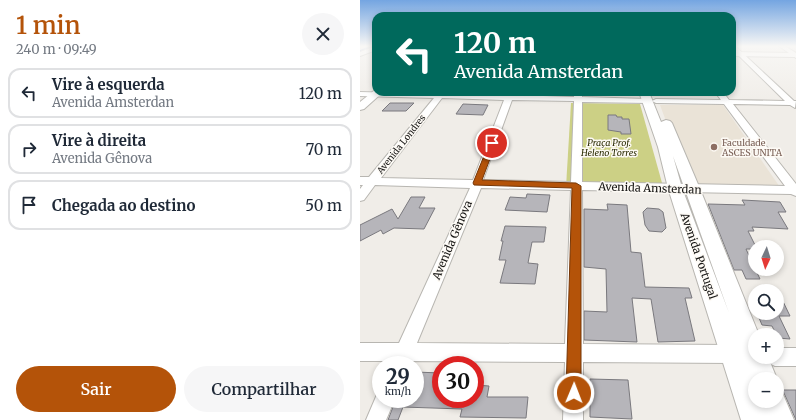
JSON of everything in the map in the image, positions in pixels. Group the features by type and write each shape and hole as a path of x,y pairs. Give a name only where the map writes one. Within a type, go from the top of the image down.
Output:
{"street":[{"path":"754,66 795,104"},
{"path":"360,94 372,94"},
{"path":"360,107 374,96"},
{"name":"Avenida Londres","path":"360,197 440,96"},
{"name":"Avenida Gênova","path":"402,356 477,183 510,96"},
{"path":"573,420 578,96 650,96 726,102 795,104"},
{"name":"Avenida Portugal","path":"650,96 675,188 755,420"},
{"name":"Avenida Portugal","path":"650,96 693,189 748,335"},
{"path":"722,96 795,191"},
{"name":"Avenida Amsterdan","path":"360,181 795,191"},
{"path":"360,352 383,356"},
{"path":"424,358 574,353 732,354"},
{"path":"784,357 796,357"},
{"path":"376,420 381,408"},
{"path":"776,408 780,420"}],"shaded area":[{"name":"Faculdade ASCES UNITA","path":"660,105 723,105 782,190 691,189"}],"green space":[{"name":"Praça Prof. Heleno Torres","path":"571,103 640,104 664,190 566,187"}],"building":[{"path":"390,103 414,103 406,111 382,111"},
{"path":"463,104 488,105 483,115 456,114"},
{"path":"608,115 616,115 617,117 622,117 622,119 629,119 631,134 621,134 621,132 608,130"},
{"path":"527,194 550,195 547,212 505,210 510,197 526,198"},
{"path":"411,197 425,197 419,208 435,208 424,229 394,228 383,234 381,230 360,241 360,225 392,209 398,219"},
{"path":"742,200 780,202 786,212 778,212 788,229 752,227 754,231 748,231 752,240 748,240 748,249 746,249 748,253 748,276 759,276 760,279 746,279 742,270 734,270 708,204 745,205"},
{"path":"607,204 627,205 631,252 641,253 645,287 689,288 692,298 685,298 695,341 658,342 651,299 632,298 637,342 584,340 584,311 607,312 606,269 584,267 584,209 608,210"},
{"path":"647,208 659,209 663,212 666,228 662,232 649,231 645,225 643,212"},
{"path":"505,226 546,227 544,242 532,242 528,263 538,264 535,284 500,283 506,260 499,260 503,241 501,241"},
{"path":"784,304 790,316 784,316"},
{"path":"760,320 781,320 790,339 784,338 784,328 773,328 772,326 762,325"},
{"path":"424,372 432,373 432,408 424,408"},
{"path":"590,379 628,380 632,419 590,417"},
{"path":"484,386 489,386 487,397 528,397 526,418 460,417 462,409 432,408 484,408"},
{"path":"784,390 796,390 796,420 784,393"},
{"path":"393,408 403,408 398,420 388,420"}],"place":[{"name":"Faculdade ASCES UNITA","path":"714,147"}],"route":[{"path":"492,143 477,183 576,186 574,393"}]}
